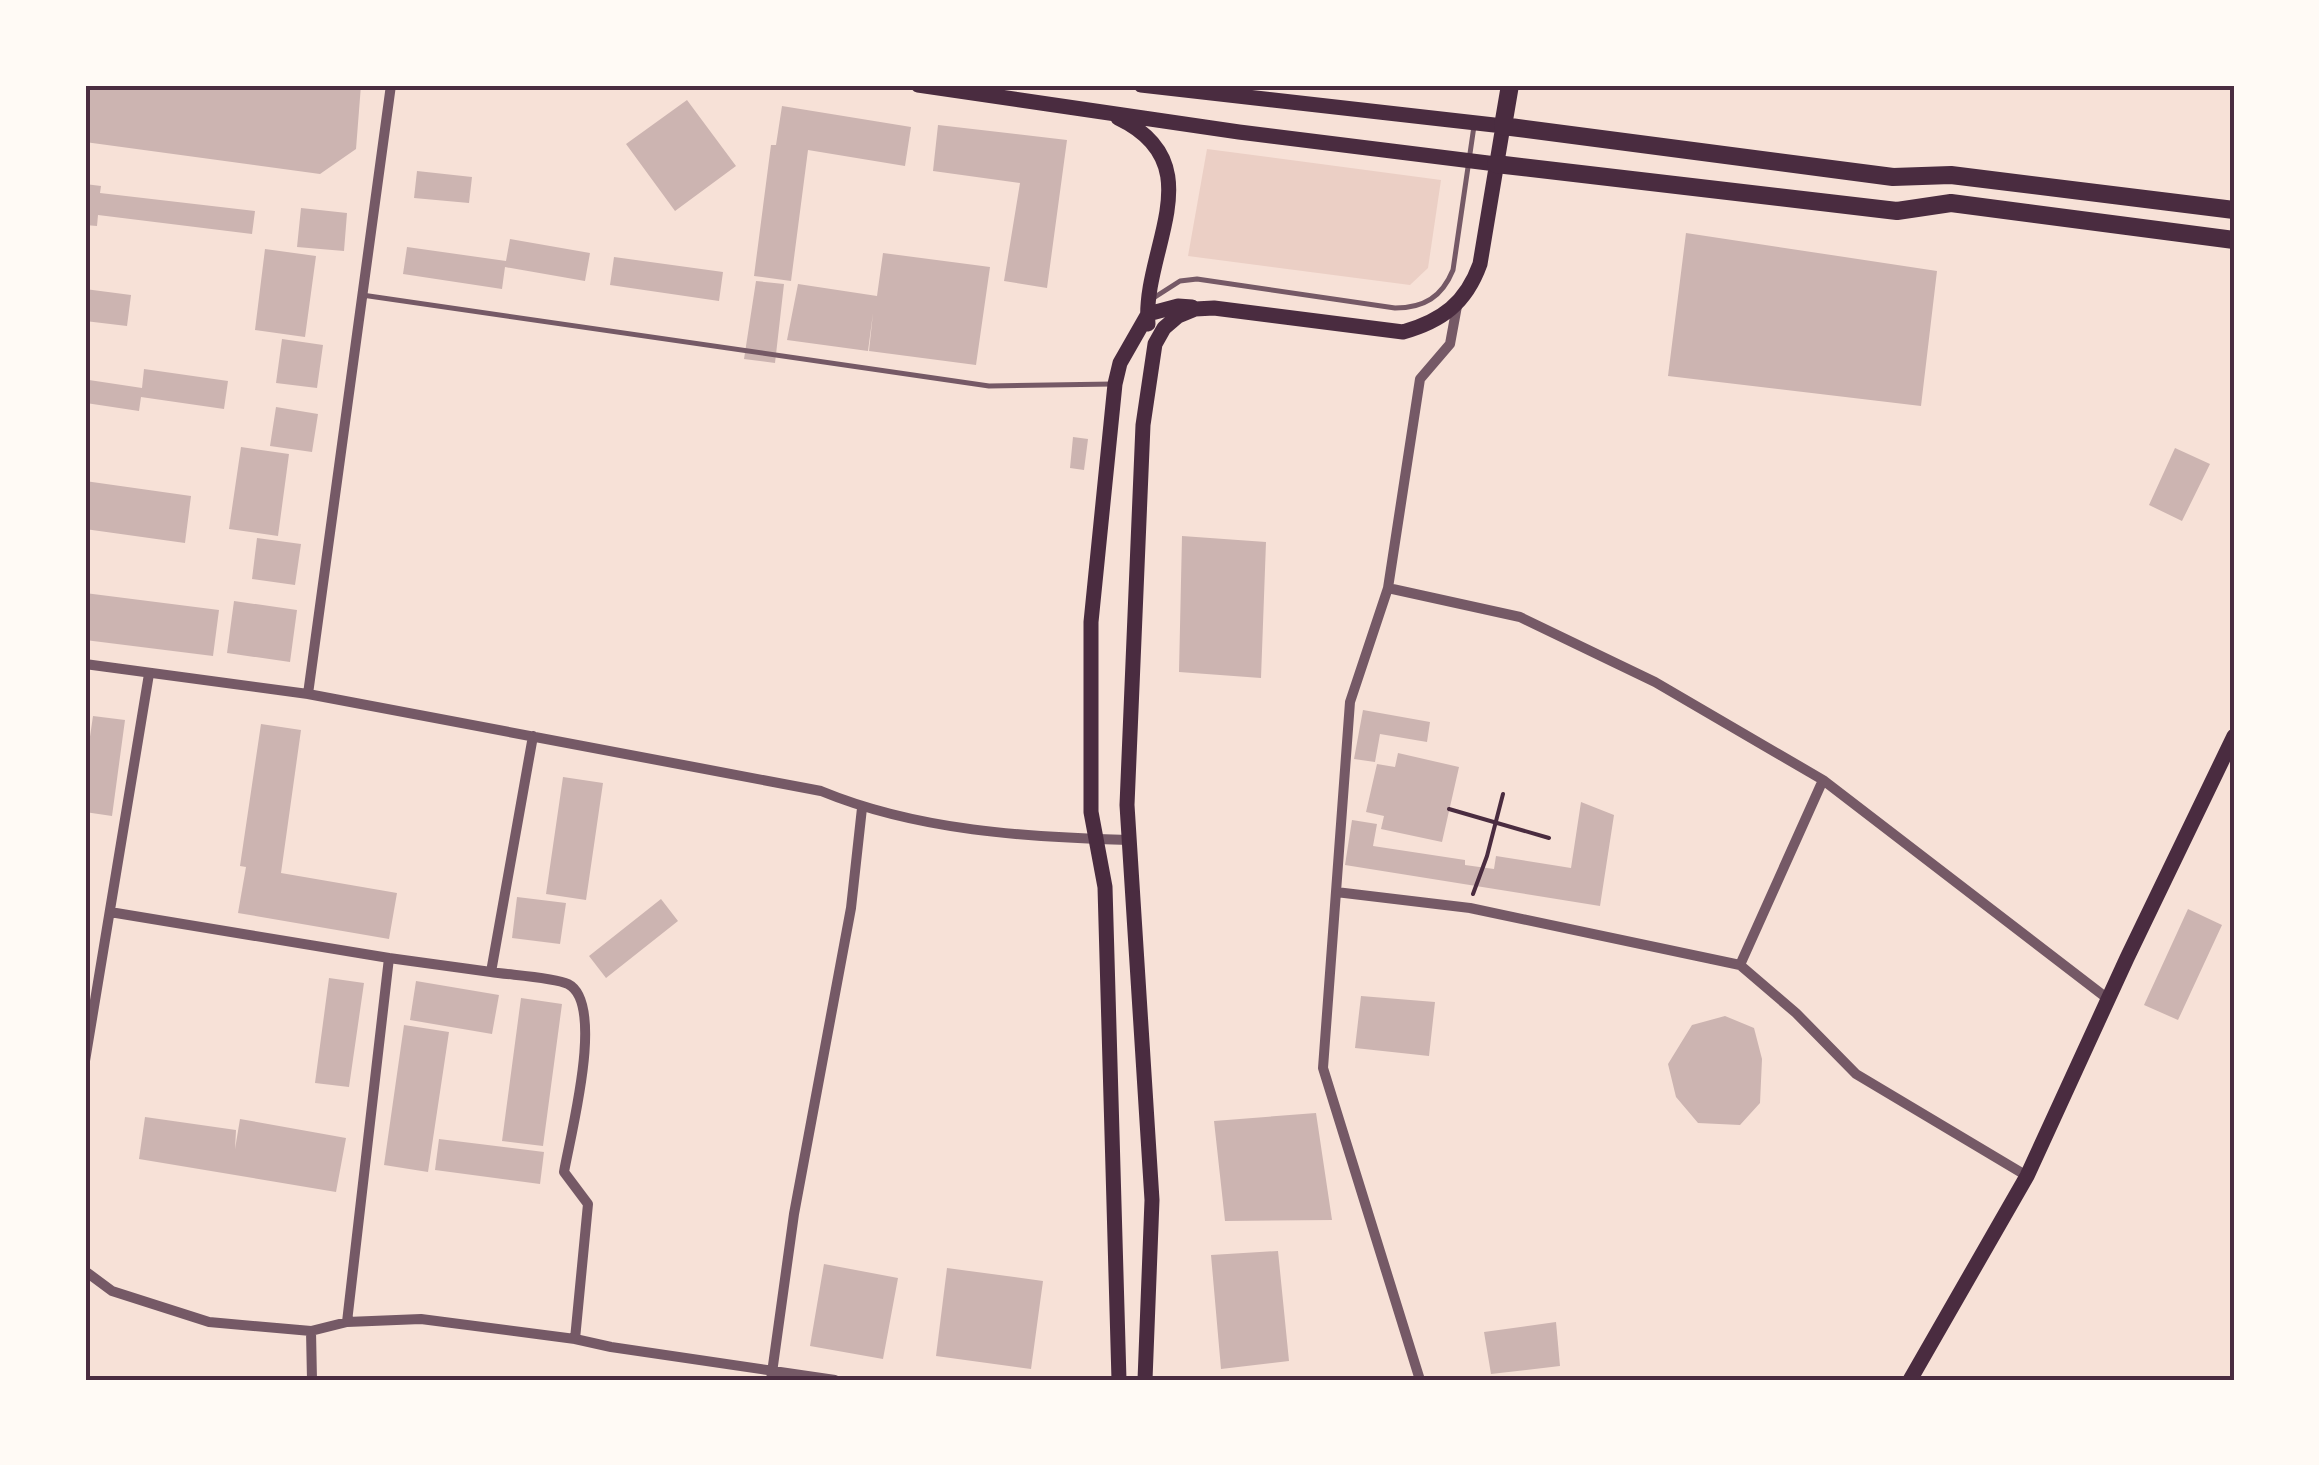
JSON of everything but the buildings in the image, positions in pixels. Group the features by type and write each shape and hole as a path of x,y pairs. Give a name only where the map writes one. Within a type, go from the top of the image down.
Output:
{"main road":[{"path":"918,85 1468,162 1897,210 1951,203 2234,240"},
{"path":"1142,85 1474,122 1893,177 1952,176 2234,210"},
{"path":"1119,1380 1106,887 1091,812 1091,622 1120,362 1148,314 1178,306 1403,332 1432,324 1457,306 1480,264 1510,85"},
{"path":"1090,109 1136,126 1154,144 1166,166 1171,190 1146,301 1152,363"},
{"path":"1145,1380 1152,1200 1126,805 1143,424 1155,344 1164,328 1196,308 1214,308"},
{"path":"1910,1380 2028,1176 2234,736"}],"street":[{"path":"308,694 391,85"},
{"path":"1420,1380 1323,1068 1350,702 1388,588 1420,379 1450,344 1457,306"},
{"path":"1388,588 1520,617 1656,682 1823,780 2108,1000"},
{"path":"85,664 308,694 821,791 862,808 1013,836 1129,840"},
{"path":"85,1060 149,674"},
{"path":"491,972 533,736"},
{"path":"1740,966 1823,780"},
{"path":"772,1376 794,1214 851,908 862,808"},
{"path":"1336,892 1470,908 1740,966 1796,1013 1856,1074 2028,1176"},
{"path":"110,912 569,984 582,998 587,1039 564,1172 588,1204 575,1339"},
{"path":"348,1322 388,958"},
{"path":"85,979 98,985"},
{"path":"85,1271 112,1292 209,1322 311,1331 348,1322 422,1319 575,1339 772,1376 834,1380"},
{"path":"311,1331 312,1380"}],"lane":[{"path":"1148,314 1151,300 1164,288 1198,279 1395,308 1425,304 1447,284 1453,270 1474,122"},
{"path":"362,295 989,386 1116,384"}],"path":[{"path":"1475,886 1487,856 1502,794"},
{"path":"1450,809 1549,838"}],"shaded area":[{"path":"1207,149 1441,180 1428,268 1410,285 1188,256"}]}
